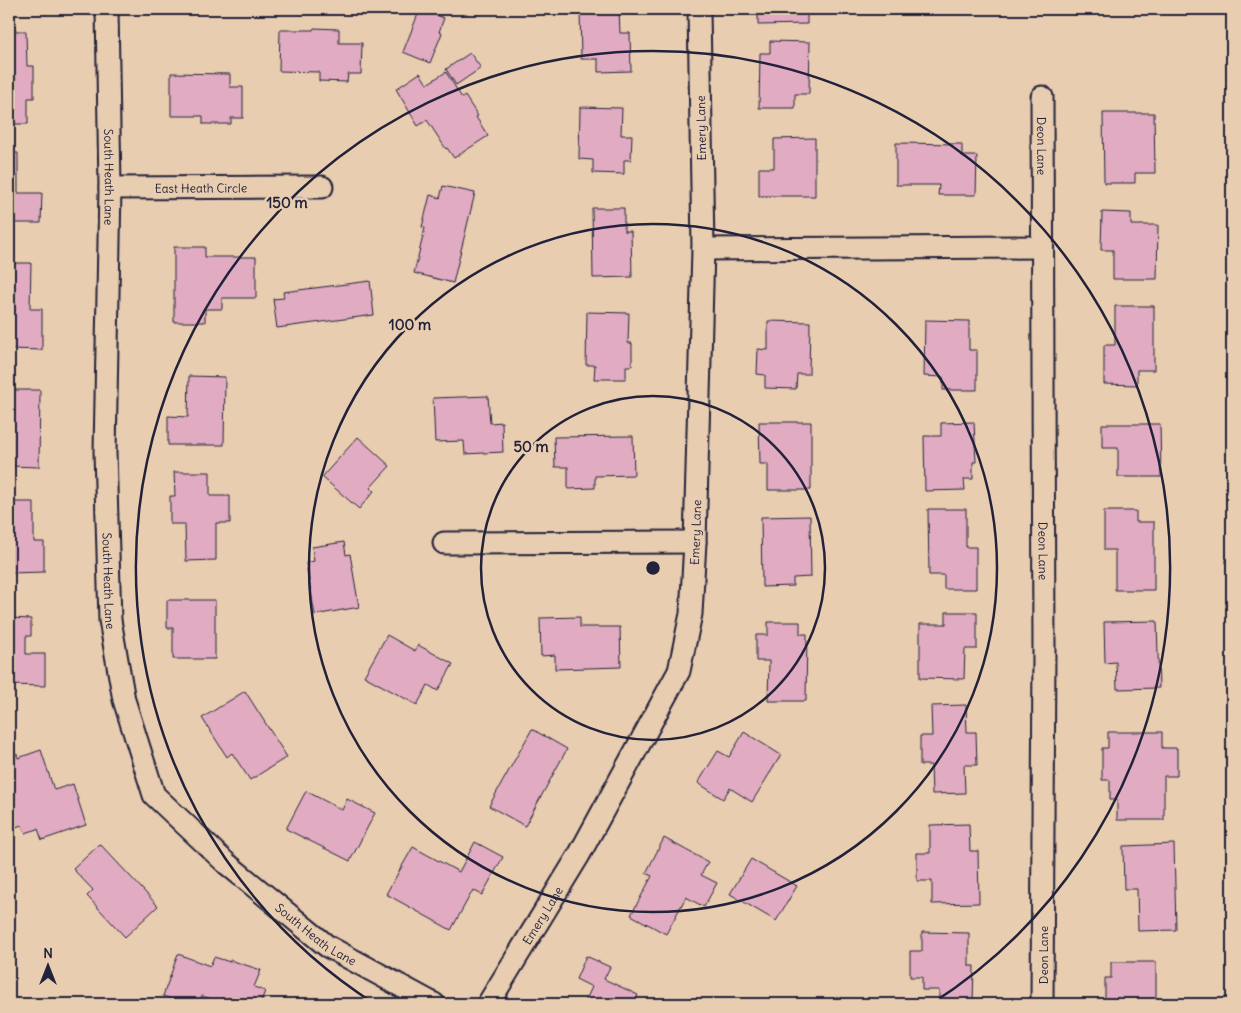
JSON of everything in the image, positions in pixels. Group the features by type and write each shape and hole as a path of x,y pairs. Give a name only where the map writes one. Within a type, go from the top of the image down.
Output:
{"street":[{"name":"South Heath Lane","path":"107,9 110,188 105,452 110,620 124,700 154,795 226,863 327,946 434,1004"},
{"name":"Emery Lane","path":"488,1004 579,855 679,670 691,614 695,542 703,249 699,9"},
{"name":"Deon Lane","path":"1042,97 1042,1004"},
{"name":"East Heath Circle","path":"110,188 322,187"},
{"path":"703,249 1042,247"},
{"path":"444,543 695,542"}],"building":[{"path":"420,9 444,18 439,32 442,33 430,63 403,52"},
{"path":"580,9 619,9 620,33 630,33 631,71 598,72 598,59 581,59"},
{"path":"758,9 807,9 807,24 758,25"},
{"path":"314,28 339,29 339,43 362,43 361,74 348,74 347,82 319,81 319,72 279,71 280,30 313,30"},
{"path":"9,31 26,31 27,66 34,66 34,98 28,98 28,124 9,124"},
{"path":"770,41 810,42 809,94 795,94 795,108 759,108 760,53 770,53"},
{"path":"470,53 481,68 456,85 446,69"},
{"path":"446,72 462,98 465,96 488,136 454,158 427,120 418,126 396,89 420,73 427,84"},
{"path":"171,73 230,74 230,87 243,87 243,118 231,118 231,124 203,124 203,116 171,116"},
{"path":"580,107 622,108 621,135 632,135 631,160 624,160 624,174 593,173 593,160 579,159"},
{"path":"1103,113 1154,113 1155,173 1135,173 1135,183 1104,183"},
{"path":"815,138 815,196 759,196 759,168 774,168 774,139"},
{"path":"896,143 962,144 962,156 977,156 976,195 938,195 939,185 896,185"},
{"path":"9,153 18,153 18,193 42,193 41,223 12,223 12,227 9,227"},
{"path":"443,186 475,193 453,283 414,273 425,228 422,227 430,195 440,198"},
{"path":"592,208 624,208 624,231 631,231 632,277 593,278"},
{"path":"1102,212 1131,213 1131,225 1158,225 1157,279 1113,279 1113,250 1101,250"},
{"path":"174,247 205,247 205,257 256,257 256,298 222,298 222,309 205,309 205,322 174,322"},
{"path":"9,263 31,263 30,309 42,309 42,350 10,349"},
{"path":"370,281 374,315 277,328 273,299 284,298 283,292"},
{"path":"1115,306 1154,306 1154,370 1137,370 1137,385 1104,384 1104,345 1115,345"},
{"path":"587,312 629,313 628,343 632,343 632,366 626,366 626,379 594,379 595,365 586,365"},
{"path":"925,320 969,321 969,350 977,350 977,390 943,390 943,377 924,376"},
{"path":"768,321 810,322 809,374 797,374 796,389 765,388 765,375 757,374 758,349 768,350"},
{"path":"189,376 225,377 224,445 168,445 168,416 188,417"},
{"path":"9,390 40,390 39,467 9,466"},
{"path":"488,396 490,423 502,422 503,452 465,454 464,441 435,442 433,398"},
{"path":"759,422 811,422 811,490 768,490 768,464 760,464"},
{"path":"974,422 976,462 973,462 973,479 964,479 965,490 925,491 924,436 941,436 941,423"},
{"path":"1102,424 1160,424 1161,477 1118,477 1118,448 1102,448"},
{"path":"633,436 634,475 595,476 595,488 568,489 568,467 555,467 554,437"},
{"path":"358,437 390,466 370,488 374,491 359,509 322,477"},
{"path":"174,472 210,472 210,496 230,496 230,523 216,523 216,560 186,561 185,524 170,524 170,496 175,496"},
{"path":"9,502 34,502 34,542 44,542 44,572 9,573"},
{"path":"928,509 966,509 966,547 976,547 976,589 944,589 944,575 929,575"},
{"path":"1104,511 1136,511 1136,522 1154,522 1154,590 1115,590 1115,550 1104,550"},
{"path":"810,516 811,577 793,578 793,586 762,587 761,517"},
{"path":"344,542 346,555 350,554 359,607 315,615 306,563 314,561 312,547"},
{"path":"167,600 215,600 215,659 173,659 173,628 167,628"},
{"path":"946,612 977,612 977,649 965,649 964,679 920,678 920,624 946,624"},
{"path":"580,617 580,627 620,627 621,667 555,669 555,655 541,656 540,618"},
{"path":"9,618 31,619 31,636 26,636 26,654 45,654 45,686 9,685"},
{"path":"1157,621 1159,688 1117,689 1116,662 1105,663 1104,622"},
{"path":"768,622 800,622 800,634 807,634 806,701 768,701 769,661 756,661 756,635 768,635"},
{"path":"387,635 415,651 418,645 453,664 438,691 428,685 417,705 364,676"},
{"path":"245,691 287,757 250,780 232,753 227,757 202,718"},
{"path":"966,705 967,732 976,732 977,765 964,765 965,793 932,794 931,765 920,765 920,736 932,736 931,706"},
{"path":"532,729 567,749 525,826 489,806"},
{"path":"744,732 781,755 752,802 730,788 723,799 698,783 718,751 729,757"},
{"path":"1108,732 1162,732 1162,748 1177,748 1177,776 1164,776 1164,820 1117,820 1117,800 1110,800 1110,780 1102,780 1102,748 1108,748"},
{"path":"41,750 54,790 73,784 86,825 42,840 38,829 25,833 22,825 9,829 9,756 17,754 18,758"},
{"path":"306,791 342,810 347,799 375,813 350,861 286,829"},
{"path":"969,824 970,851 978,851 979,903 932,904 932,881 917,881 917,853 930,853 930,825"},
{"path":"664,838 708,862 701,875 717,883 704,907 686,897 666,934 631,915 652,876 646,873"},
{"path":"475,842 503,857 482,895 473,890 451,930 386,894 413,847 459,872"},
{"path":"100,844 158,906 125,937 87,896 93,890 73,869"},
{"path":"1174,844 1176,930 1138,931 1137,889 1124,889 1123,846"},
{"path":"751,859 797,886 776,921 730,894"},
{"path":"922,932 969,933 969,966 974,966 973,1003 939,1003 939,990 922,990 922,977 910,977 910,951 922,951"},
{"path":"178,954 210,966 214,957 261,970 254,987 265,991 260,1004 227,1004 202,996 199,1004 185,1004 163,996"},
{"path":"586,956 610,967 604,979 638,995 634,1004 584,1004 592,987 576,979"},
{"path":"1111,962 1156,962 1156,1004 1105,1004 1105,978 1111,978"}]}
